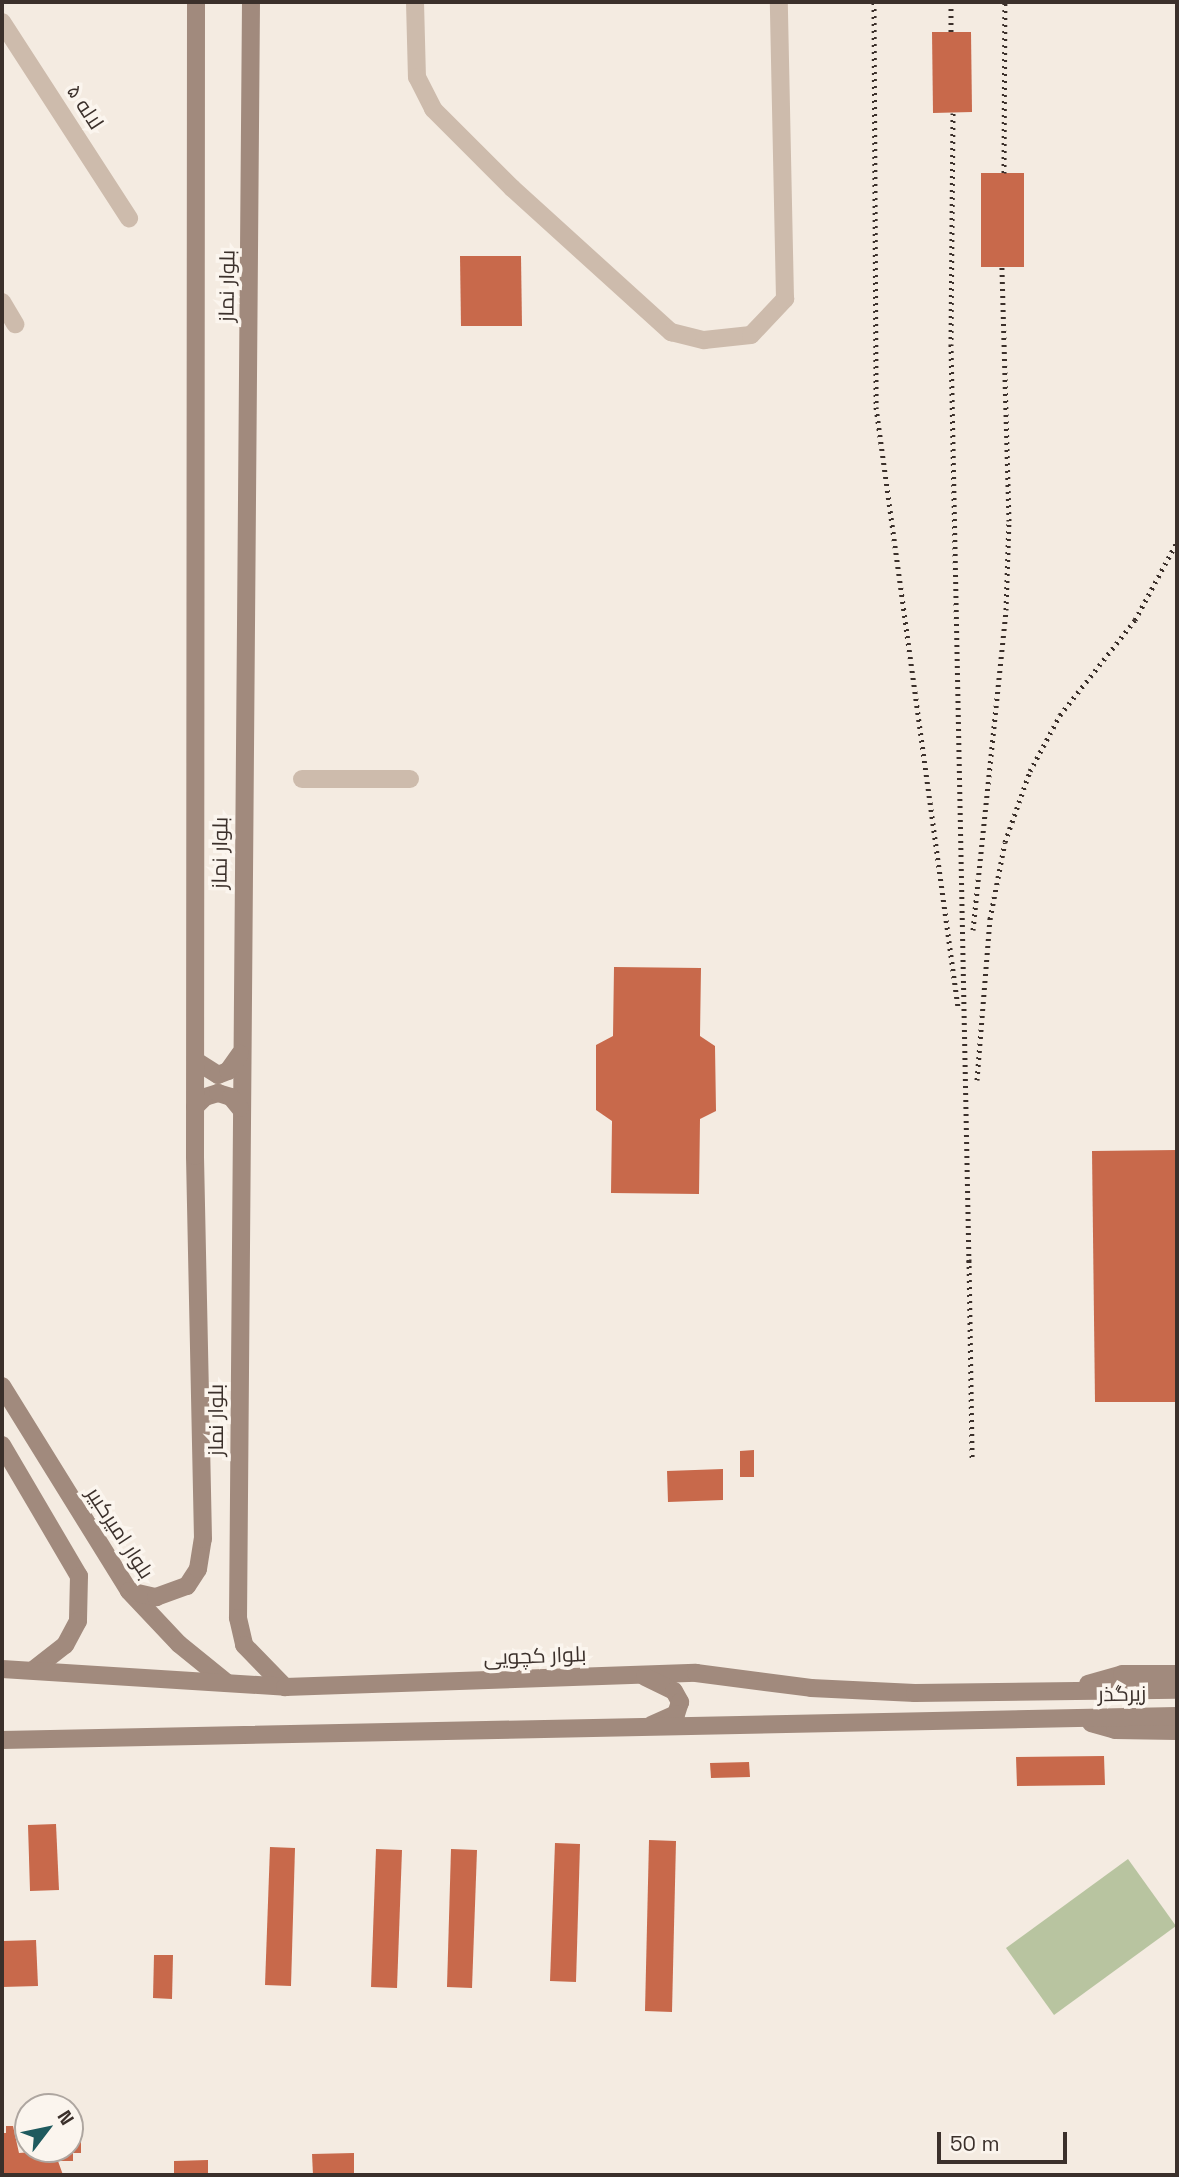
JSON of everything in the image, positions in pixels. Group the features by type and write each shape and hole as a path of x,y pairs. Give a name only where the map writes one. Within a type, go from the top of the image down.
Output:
{"main road":[{"name":"بلوار نماز","path":"128,1591 156,1597 187,1586 198,1569 203,1539 195,1107 197,2"},
{"name":"بلوار نماز","path":"251,2 240,1054 238,1618 244,1645 285,1687"},
{"path":"196,1061 218,1075 228,1071 240,1054"},
{"path":"195,1107 205,1097 218,1093 231,1097 240,1108"},
{"name":"بلوار امیرکبیر","path":"2,1386 128,1591 179,1644 227,1683"},
{"path":"2,1444 79,1576 78,1621 65,1645 34,1669"},
{"name":"بلوار کچویی","path":"2,1669 285,1687 696,1673 811,1688 915,1692 1070,1689"},
{"path":"1070,1689 1122,1674 1177,1674"},
{"path":"639,1675 674,1691 680,1702 676,1714 645,1728"},
{"name":"زیرگذر","path":"1070,1689 1177,1690"},
{"name":"زیرگذر","path":"1067,1717 1177,1716"},
{"path":"2,1740 1067,1717 1115,1730 1177,1731"}],"street":[{"path":"415,2 417,77 433,109 671,332 704,340 751,335 785,299 779,2"},
{"name":"لاله ۵","path":"2,22 130,218"},
{"path":"2,302 15,324"},
{"path":"302,779 410,779"}],"green space":[{"path":"1128,1859 1176,1926 1054,2015 1006,1948"}],"building":[{"path":"932,32 971,32 972,112 933,113"},
{"path":"981,173 1024,173 1024,267 981,267"},
{"path":"460,256 521,256 522,326 461,326"},
{"path":"614,967 701,968 700,1036 715,1046 716,1111 700,1119 699,1194 611,1193 612,1121 596,1110 596,1045 613,1036"},
{"path":"1177,1150 1177,1402 1095,1402 1092,1151"},
{"path":"754,1450 754,1477 740,1477 740,1451"},
{"path":"723,1469 723,1500 668,1502 667,1471"},
{"path":"1104,1756 1105,1785 1017,1786 1016,1757"},
{"path":"749,1762 750,1777 711,1778 710,1763"},
{"path":"56,1824 59,1890 30,1891 28,1825"},
{"path":"649,1840 676,1841 672,2012 645,2011"},
{"path":"555,1843 580,1844 576,1982 550,1981"},
{"path":"270,1847 295,1848 291,1986 265,1985"},
{"path":"376,1849 402,1850 397,1988 371,1987"},
{"path":"451,1849 477,1850 472,1988 447,1987"},
{"path":"36,1940 38,1986 2,1987 3,1941"},
{"path":"154,1955 173,1955 172,1999 153,1998"},
{"path":"6,2126 13,2126 14,2163 59,2163 63,2175 2,2175 2,2133 6,2133"},
{"path":"354,2153 354,2175 313,2175 312,2154"},
{"path":"208,2160 208,2175 174,2175 174,2161"}],"railway":[{"path":"874,2 876,407 958,1007"},
{"path":"951,2 951,32"},
{"path":"1004,173 1005,2"},
{"path":"953,113 951,344 969,1267"},
{"path":"973,930 1006,610 1009,521 1002,267"},
{"path":"977,1080 990,919 1005,842 1030,771 1060,715 1135,620 1177,542"},
{"path":"969,1259 972,1458"}]}
